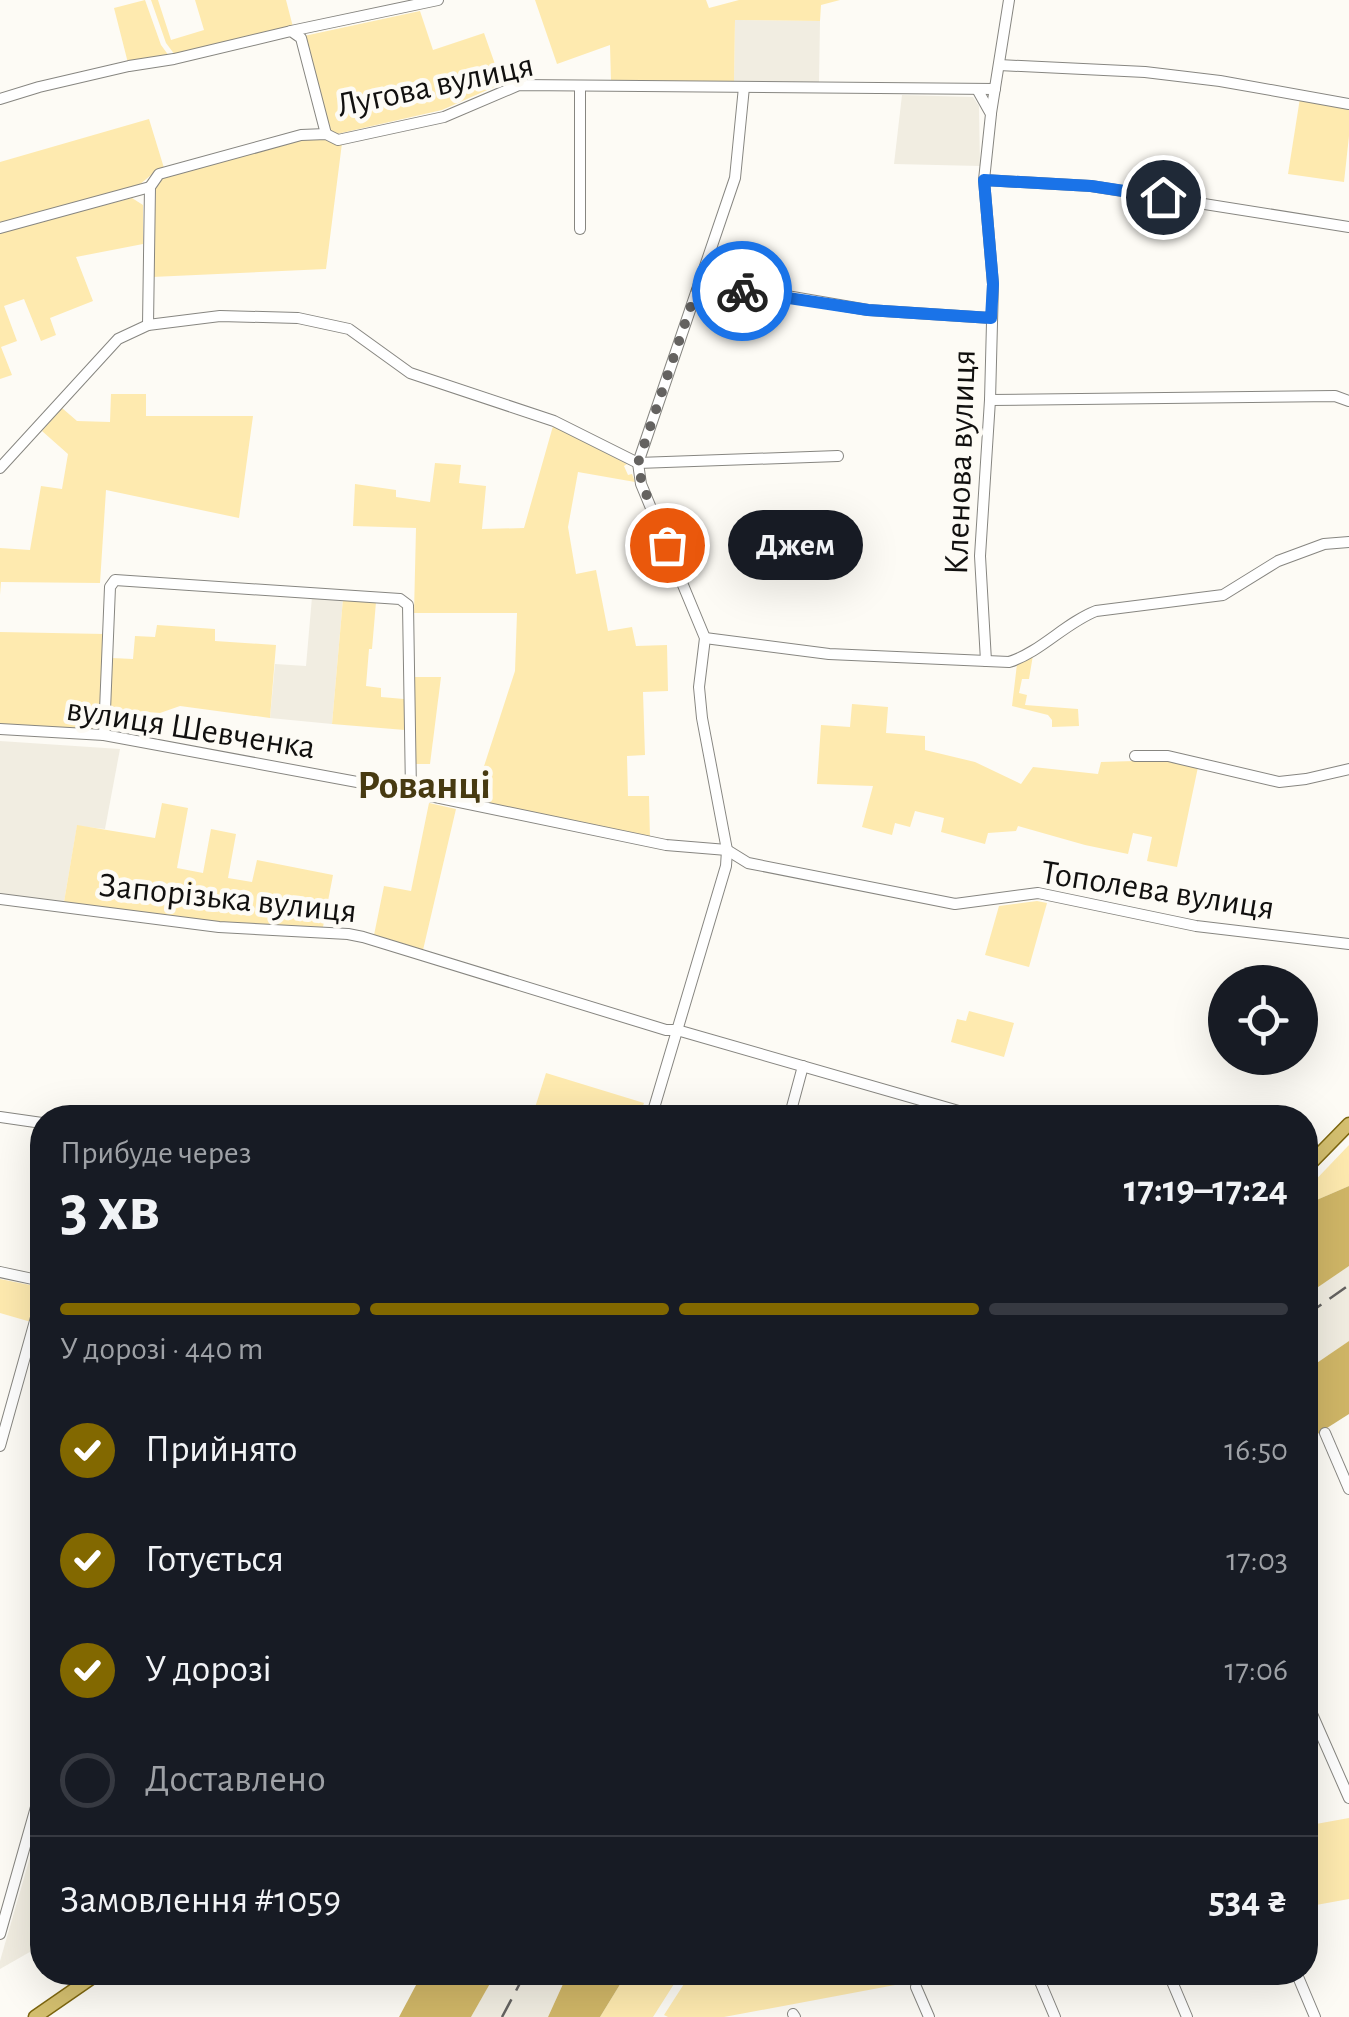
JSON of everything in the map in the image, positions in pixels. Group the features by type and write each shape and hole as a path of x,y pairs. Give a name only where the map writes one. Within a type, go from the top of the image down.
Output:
{"main road":[{"path":"1318,1156 1349,1124"},
{"path":"32,2016 80,1985"}],"street":[{"path":"0,99 129,66 438,0"},
{"name":"Кленова вулиця","path":"986,662 980,556 993,284 984,180 1009,0"},
{"path":"291,31 301,38 326,134"},
{"path":"999,65 1145,72 1349,104"},
{"name":"Лугова вулиця","path":"0,228 150,186 159,174 301,134 326,134 338,140 444,117 519,85 995,89"},
{"path":"580,86 580,228"},
{"path":"654,1105 726,866 727,850 702,718 699,687 705,638 642,484 638,463 735,178 744,87"},
{"path":"977,89 991,114"},
{"path":"984,180 1091,186 1349,227"},
{"path":"148,325 150,186"},
{"path":"698,285 868,310 991,318"},
{"path":"0,468 118,339 148,325 220,316 298,318 349,329 410,373 554,421 638,463 838,456"},
{"path":"990,400 1334,396 1349,400"},
{"path":"705,638 829,654 1009,662 1022,658 1082,616 1096,611 1223,595 1278,560 1324,544 1349,542"},
{"path":"104,735 110,587 115,580 400,599 408,605 411,792"},
{"name":"вулиця Шевченка","path":"0,729 104,735 411,792 666,845 727,850"},
{"path":"1135,756 1168,756 1279,782 1349,769"},
{"name":"Тополева вулиця","path":"727,850 748,863 955,904 1038,893 1196,926 1349,944"},
{"name":"Запорізька вулиця","path":"0,900 219,927 348,934 666,1030 678,1030 937,1105"},
{"path":"793,1105 804,1066"},
{"path":"0,1117 30,1121"},
{"path":"0,1272 30,1278"},
{"path":"0,1446 30,1339"},
{"path":"1326,1434 1349,1489"},
{"path":"1318,1728 1349,1798"},
{"path":"0,1934 30,1828"},
{"path":"1041,1985 1055,2017"},
{"path":"1174,1985 1188,2017"},
{"path":"1301,1985 1315,2017"},
{"path":"916,1987 928,2017"}],"shaded area":[{"path":"145,0 161,45 169,56 128,63 114,8"},
{"path":"151,0 158,0 171,40 204,30 195,0 286,0 293,27 175,55 166,43"},
{"path":"535,0 706,0 709,8 739,0 840,0 821,5 820,21 735,20 734,82 611,81 610,45 557,64"},
{"path":"420,11 433,50 484,33 496,67 516,61 510,80 442,110 337,134 329,131 304,36"},
{"path":"735,20 820,21 819,82 734,82"},
{"path":"902,95 973,97 979,106 980,166 894,164"},
{"path":"1300,98 1349,107 1344,182 1288,174"},
{"path":"149,119 164,168 139,185 0,224 0,162"},
{"path":"301,139 342,143 326,269 152,277 156,187 161,177"},
{"path":"132,198 143,205 143,244 76,257 93,301 50,318 56,335 41,341 24,299 4,306 17,341 1,347 12,375 0,379 0,232"},
{"path":"111,394 146,394 146,416 253,416 239,518 106,490 100,583 1,582 0,595 0,548 30,550 41,486 62,489 68,454 42,431 62,408 77,421 110,422"},
{"path":"553,426 627,464 624,466 628,475 632,474 635,482 578,472 568,527 576,574 596,570 608,631 632,627 636,646 667,645 668,691 643,692 645,755 627,756 628,796 649,796 650,838 473,800 515,671 517,613 414,613 416,528 353,526 355,484 396,490 396,497 430,502 435,463 461,465 459,483 486,486 482,529 524,528"},
{"path":"312,597 343,599 332,724 270,718 275,664 306,666"},
{"path":"343,599 376,602 366,686 381,688 381,697 404,699 405,730 332,724"},
{"path":"157,625 215,629 215,641 276,645 270,718 180,706 160,713 110,709 112,658 133,659 135,636 155,637"},
{"path":"0,632 105,634 99,730 0,725"},
{"path":"1033,655 1029,679 1022,679 1019,693 1027,695 1025,705 1078,709 1079,726 1052,727 1048,715 1012,706 1017,664"},
{"path":"414,677 441,677 430,764 415,764"},
{"path":"852,704 888,707 886,733 925,736 925,750 975,762 1021,784 1033,767 1098,774 1101,762 1168,760 1198,767 1177,867 1147,861 1152,837 1133,833 1128,854 1018,826 1016,831 988,833 985,844 941,832 944,818 915,811 910,827 895,823 892,835 862,827 873,786 817,784 821,725 850,727"},
{"path":"0,741 120,749 105,829 77,826 64,902 0,894"},
{"path":"162,803 188,808 177,868 203,873 211,829 236,834 228,878 252,882 257,860 333,875 323,927 219,922 64,902 77,825 155,838"},
{"path":"429,803 456,809 423,950 374,935 384,886 411,891"},
{"path":"1047,903 1029,967 985,955 999,906"},
{"path":"969,1011 1014,1023 1004,1057 951,1042 957,1019 966,1021"},
{"path":"546,1073 644,1103 643,1105 536,1105"},
{"path":"1349,1145 1349,1186 1318,1199 1318,1177"},
{"path":"1349,1186 1349,1266 1318,1287 1318,1199"},
{"path":"1349,1266 1349,1341 1318,1362 1318,1287"},
{"path":"0,1279 30,1285 30,1322 0,1313"},
{"path":"1349,1341 1349,1414 1318,1434 1318,1362"},
{"path":"1349,1818 1349,1899 1318,1905 1318,1824"},
{"path":"30,1857 30,1952 0,1969"},
{"path":"416,1985 489,1985 471,2017 399,2017"},
{"path":"489,1985 563,1985 548,2017 471,2017"},
{"path":"562,1985 620,1985 600,2017 548,2017"},
{"path":"619,1985 673,1985 653,2017 600,2017"},
{"path":"683,1985 895,1985 724,2017 664,2015"}],"railway":[{"path":"1318,1307 1349,1285"},
{"path":"502,2017 519,1985"}],"way so far":[{"path":"667,545 642,484 638,463 698,285 742,291"}],"place":[{"name":"Джем","path":"667,545"}],"district":[{"name":"Рованці","path":"424,784"}],"route":[{"path":"742,291 868,310 991,318 993,284 984,180 1091,186 1163,197"}]}
